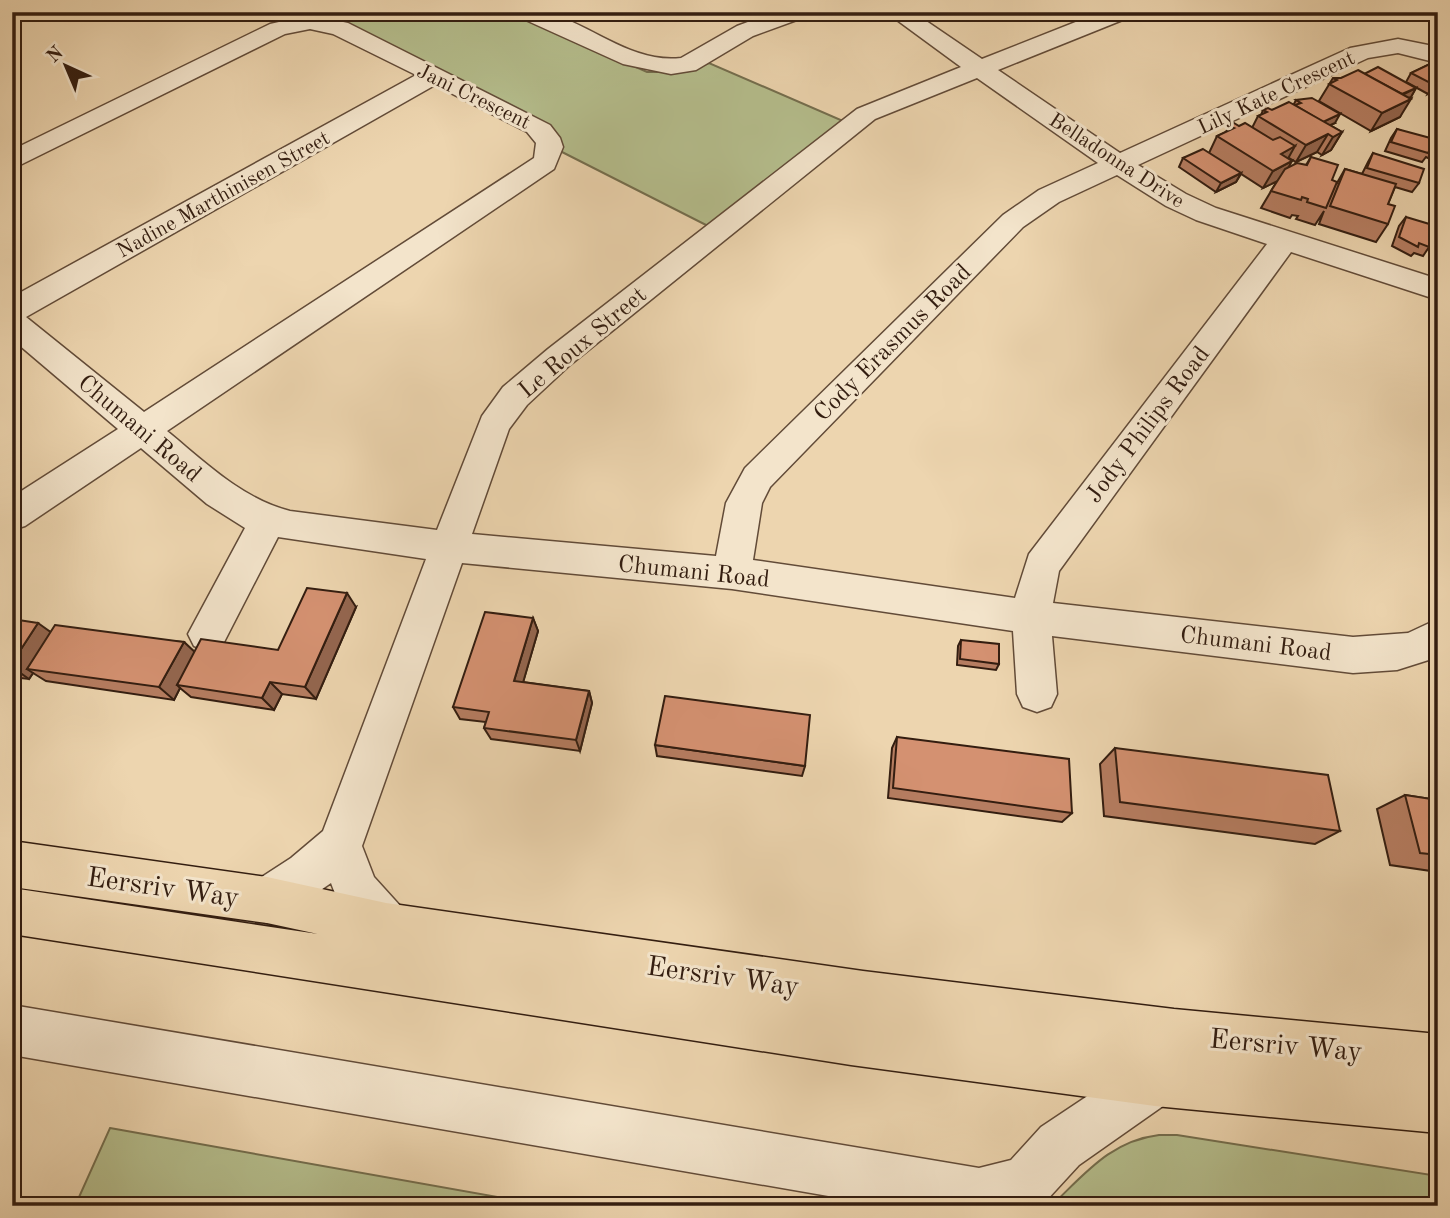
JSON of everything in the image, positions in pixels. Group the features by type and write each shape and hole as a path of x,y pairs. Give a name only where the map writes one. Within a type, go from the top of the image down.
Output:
{"main road":[{"name":"Eersriv Way","path":"12,864 267,900 386,926 890,998 1174,1034 1438,1059"},
{"name":"Eersriv Way","path":"12,911 850,1040 1155,1081 1438,1107"}],"street":[{"path":"527,12 632,60 671,67 687,65 746,31 797,12"},
{"name":"Belladonna Drive","path":"897,12 1119,165 1175,200 1206,214 1438,290"},
{"name":"Le Roux Street","path":"267,900 307,874 340,846 494,425 515,396 559,357 866,114 1122,12"},
{"name":"Jani Crescent","path":"12,160 278,29 318,23 340,28 536,126 548,137 549,156 544,163 142,430"},
{"name":"Lily Kate Crescent","path":"1119,165 1359,53 1385,45 1404,45 1438,56"},
{"name":"Nadine Marthinisen Street","path":"12,311 433,76"},
{"name":"Cody Erasmus Road","path":"732,573 744,503 757,478 785,447 1013,221 1049,196 1119,165"},
{"name":"Jody Philips Road","path":"1037,694 1032,617 1034,584 1042,565 1285,240"},
{"name":"Chumani Road","path":"12,322 220,494 256,517 290,526 450,547 732,573 1032,617 1353,655 1396,653 1425,645 1438,636"},
{"path":"12,516 142,430"},
{"path":"208,634 255,542 270,520"},
{"path":"340,846 357,892 386,926"},
{"path":"12,1030 979,1195 1026,1183 1060,1146 1155,1081"}],"green space":[{"path":"292,12 512,12 647,72 686,72 709,63 843,121 708,226 562,152 560,138 547,124 336,19 303,18"},
{"path":"110,1128 548,1206 75,1206"},
{"path":"1177,1135 1438,1176 1438,1206 1051,1206 1087,1171 1112,1152 1142,1138"}],"building":[{"path":"1438,60 1438,83 1434,85 1411,73"},
{"path":"1378,67 1416,88 1402,94 1364,74"},
{"path":"1358,70 1411,99 1382,113 1329,84 1337,80 1333,78 1341,78"},
{"path":"1312,98 1340,114 1323,122 1295,105 1301,103 1296,100"},
{"path":"1289,102 1342,132 1333,137 1328,134 1306,145 1258,116 1267,112 1263,110 1272,110"},
{"path":"1234,123 1239,126 1245,123 1273,140 1280,137 1295,146 1281,154 1292,161 1273,171 1217,136 1234,128 1229,126"},
{"path":"1397,129 1434,139 1432,144 1438,145 1437,150 1431,148 1428,153 1391,142"},
{"path":"1203,149 1241,173 1221,183 1183,158"},
{"path":"1373,153 1424,169 1419,183 1367,168"},
{"path":"1311,157 1338,165 1332,180 1337,182 1326,208 1307,202 1308,199 1302,197 1301,200 1271,191 1285,169 1297,163 1307,165"},
{"path":"1345,169 1396,184 1388,204 1395,206 1388,224 1330,206"},
{"path":"1406,217 1436,226 1429,247 1419,243 1418,247 1399,237"},
{"path":"307,588 347,593 305,687 270,682 262,698 177,685 201,639 278,650"},
{"path":"485,612 533,618 514,681 589,691 576,740 484,728 489,712 453,707"},
{"path":"12,619 38,623 12,663"},
{"path":"55,625 184,642 159,687 27,669"},
{"path":"961,640 999,644 999,664 960,659"},
{"path":"665,696 810,715 805,766 655,745"},
{"path":"897,737 1069,759 1072,813 893,788"},
{"path":"1115,748 1328,775 1340,831 1120,802"},
{"path":"1405,795 1438,800 1438,855 1420,853"}]}
